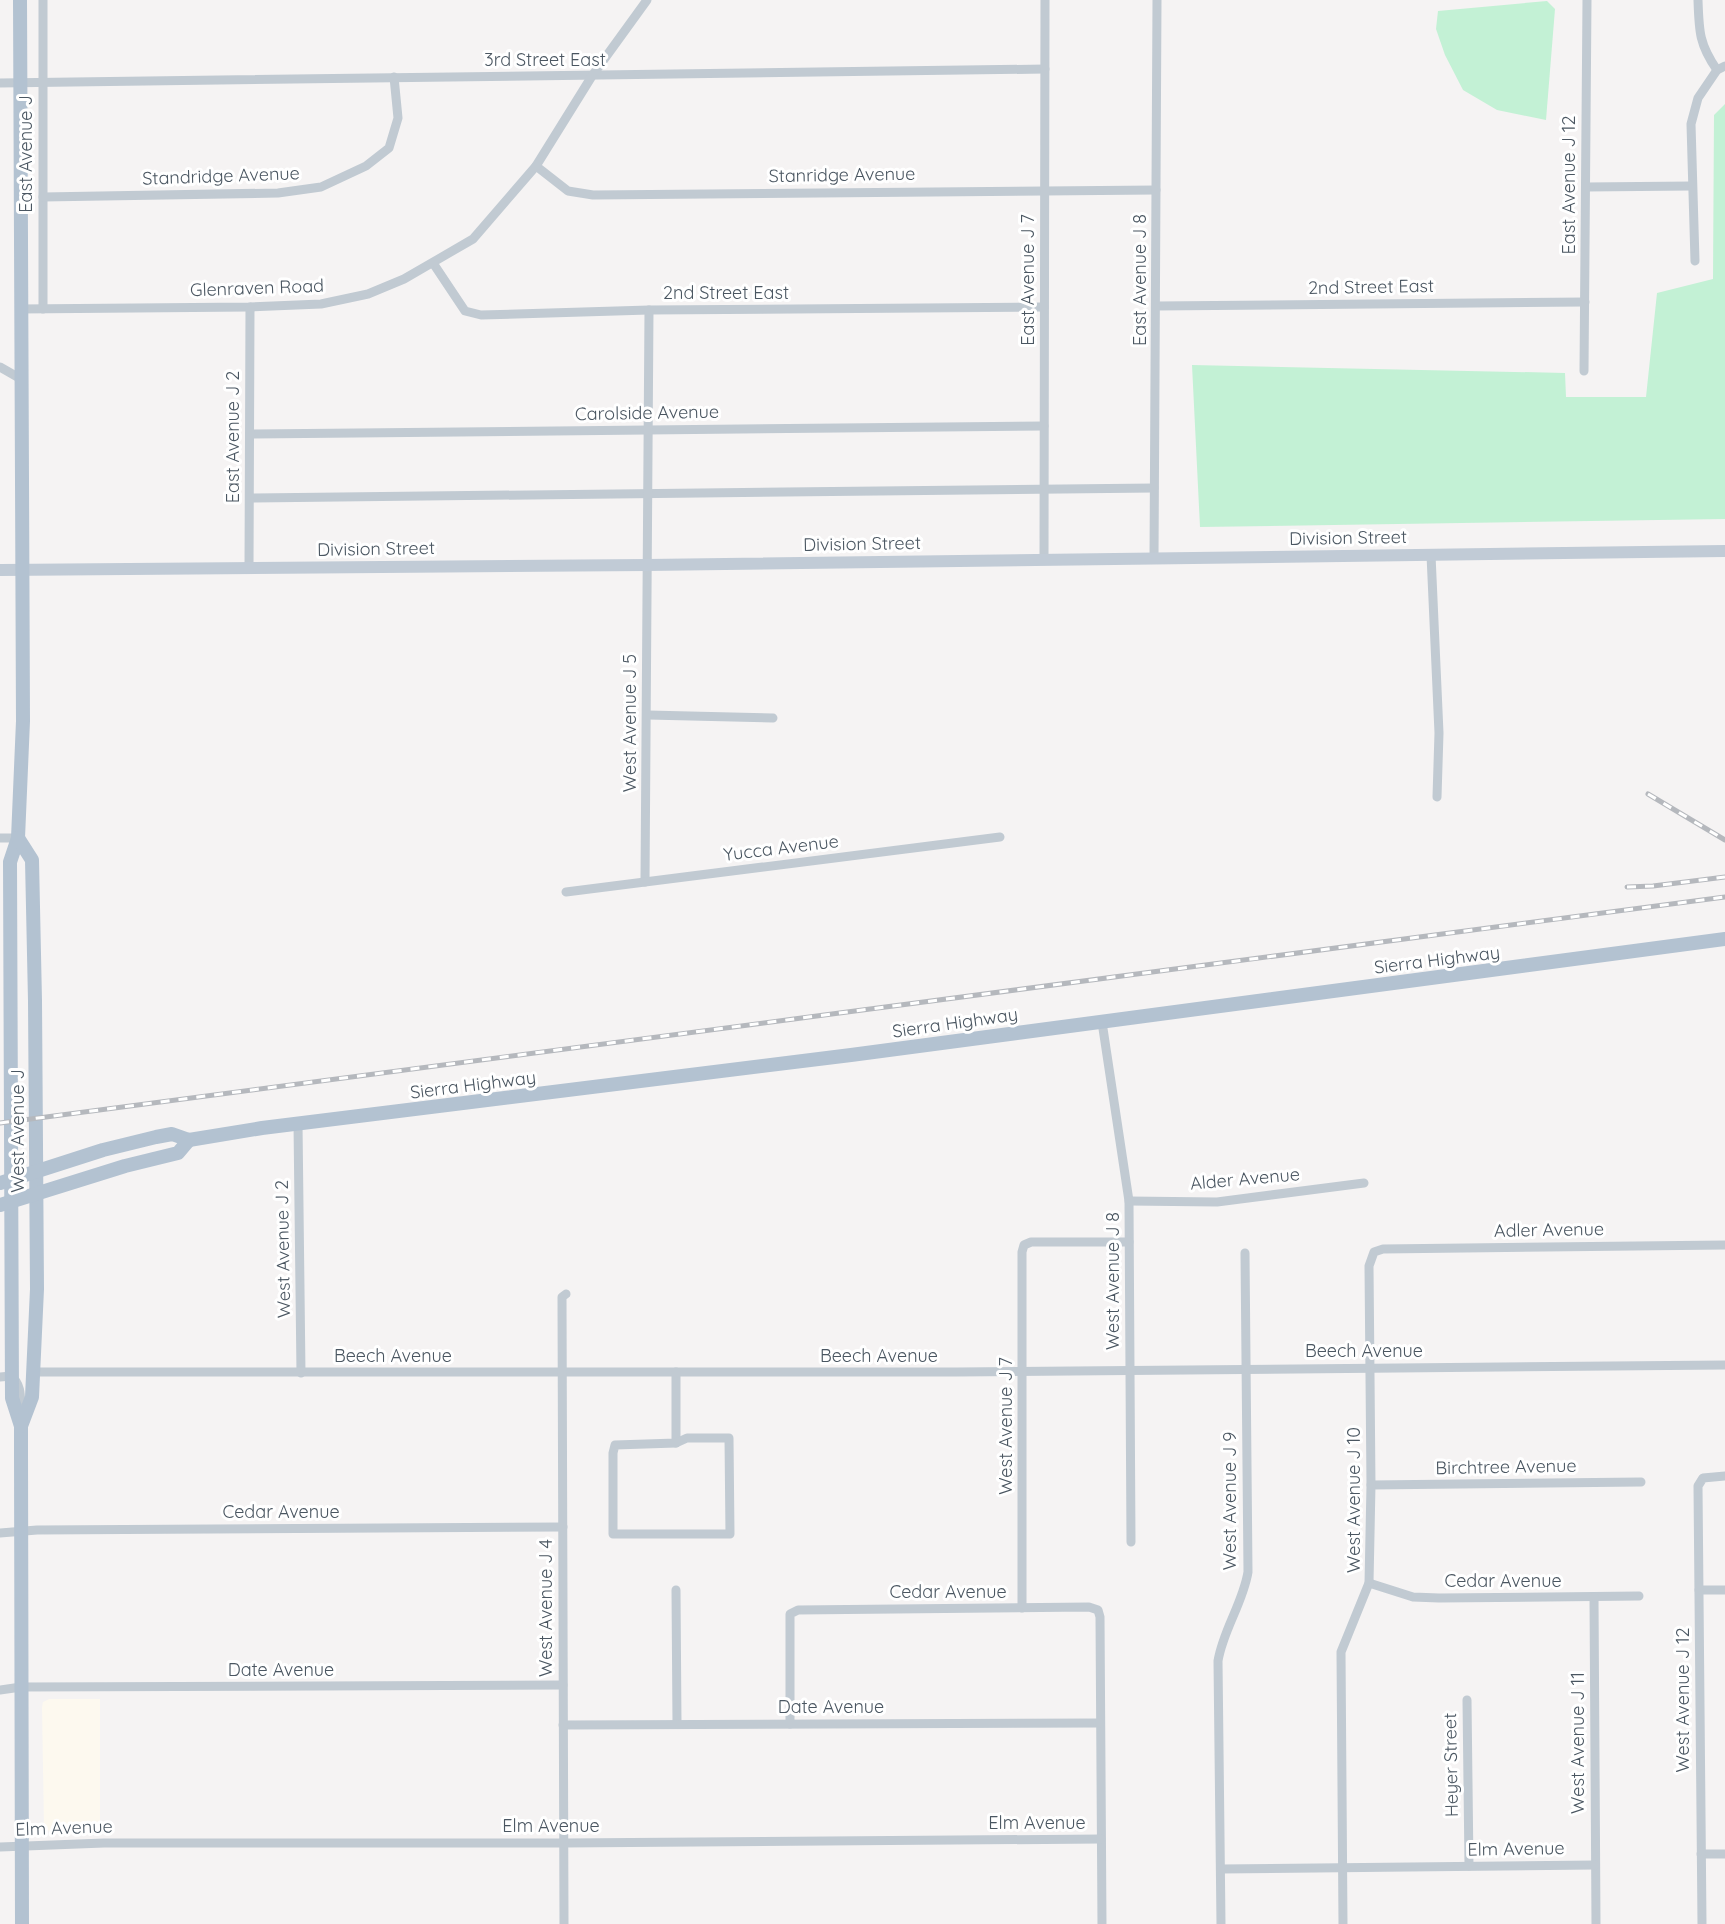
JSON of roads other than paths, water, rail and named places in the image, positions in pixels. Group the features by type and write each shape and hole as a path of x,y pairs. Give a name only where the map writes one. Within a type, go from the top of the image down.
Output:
{"main road":[{"name":"East Avenue J","path":"20,0 22,570"},
{"name":"Division Street","path":"0,570 647,565 1725,551"},
{"name":"West Avenue J","path":"22,570 23,722 18,838 10,862 5,1182 5,1203 11,1239 6,1376 21,1426 22,1924"},
{"name":"West Avenue J","path":"18,838 32,860 37,1289 32,1397 21,1426"},
{"name":"Sierra Highway","path":"5,1182 110,1148 172,1134 189,1140 1725,939"},
{"name":"Sierra Highway","path":"5,1203 125,1166 178,1153 189,1140"},
{"path":"0,1227 11,1239"}],"street":[{"name":"East Avenue J","path":"43,0 43,309"},
{"name":"Glenraven Road","path":"20,309 250,307 321,304 368,294 404,279 473,239 536,166 592,76 647,0"},
{"name":"East Avenue J 7","path":"1044,560 1045,0"},
{"name":"East Avenue J 8","path":"1154,559 1158,0"},
{"name":"East Avenue J 12","path":"1584,371 1587,0"},
{"path":"1695,261 1691,124 1698,98 1721,68 1705,53 1699,30 1698,0"},
{"name":"3rd Street East","path":"0,82 1045,69"},
{"name":"Standridge Avenue","path":"43,197 278,194 321,187 366,166 389,148 398,118 394,77"},
{"name":"Stanridge Avenue","path":"536,166 568,191 593,195 1045,189 1156,190"},
{"path":"1586,187 1692,186"},
{"name":"2nd Street East","path":"433,263 465,311 481,315 649,310 1044,307"},
{"name":"2nd Street East","path":"1157,306 1585,302"},
{"name":"East Avenue J 2","path":"249,568 250,307"},
{"name":"West Avenue J 5","path":"645,882 648,715 649,310"},
{"path":"0,367 21,379"},
{"name":"Carolside Avenue","path":"250,434 1044,426"},
{"path":"250,498 1154,488"},
{"path":"1431,555 1439,733 1437,797"},
{"path":"648,715 773,718"},
{"name":"Yucca Avenue","path":"566,892 1000,837"},
{"path":"0,838 18,838"},
{"name":"West Avenue J 8","path":"1102,1022 1129,1201 1131,1542"},
{"name":"West Avenue J 2","path":"298,1124 301,1373"},
{"name":"Alder Avenue","path":"1129,1201 1217,1202 1364,1183"},
{"name":"West Avenue J 7","path":"1022,1608 1022,1252 1024,1245 1031,1242 1129,1242"},
{"name":"Adler Avenue","path":"1374,1252 1383,1249 1725,1245"},
{"name":"West Avenue J 10","path":"1343,1924 1341,1652 1369,1583 1371,1485 1369,1266 1374,1252"},
{"name":"West Avenue J 9","path":"1221,1924 1218,1661 1220,1648 1245,1586 1248,1572 1248,1368 1245,1253"},
{"name":"West Avenue J 4","path":"564,1924 562,1297 566,1294"},
{"name":"Beech Avenue","path":"32,1372 1023,1371 1725,1365"},
{"path":"676,1372 676,1443"},
{"path":"687,1438 729,1438 730,1534 613,1534 613,1453 615,1445 676,1443 687,1438"},
{"name":"West Avenue J 12","path":"1702,1924 1698,1486 1703,1478 1725,1476"},
{"name":"Birchtree Avenue","path":"1371,1485 1641,1482"},
{"name":"Cedar Avenue","path":"0,1533 22,1530 563,1527"},
{"name":"Cedar Avenue","path":"1369,1583 1413,1597 1639,1596"},
{"path":"676,1590 677,1724"},
{"path":"1699,1590 1725,1590"},
{"name":"West Avenue J 11","path":"1594,1597 1596,1924"},
{"name":"Cedar Avenue","path":"790,1724 790,1614 798,1610 1089,1607 1098,1610 1100,1617 1100,1723"},
{"name":"Date Avenue","path":"0,1690 21,1687 563,1685"},
{"name":"Heyer Street","path":"1467,1700 1469,1866"},
{"path":"1100,1723 1102,1924"},
{"name":"Date Avenue","path":"563,1725 1100,1723"},
{"name":"Elm Avenue","path":"0,1847 104,1843 564,1843 1101,1839"},
{"path":"1701,1854 1725,1854"},
{"name":"Elm Avenue","path":"1221,1869 1595,1865"}],"railway":[{"path":"1648,794 1725,840"},
{"path":"1627,887 1725,877"},
{"path":"0,1123 1725,897"}]}
